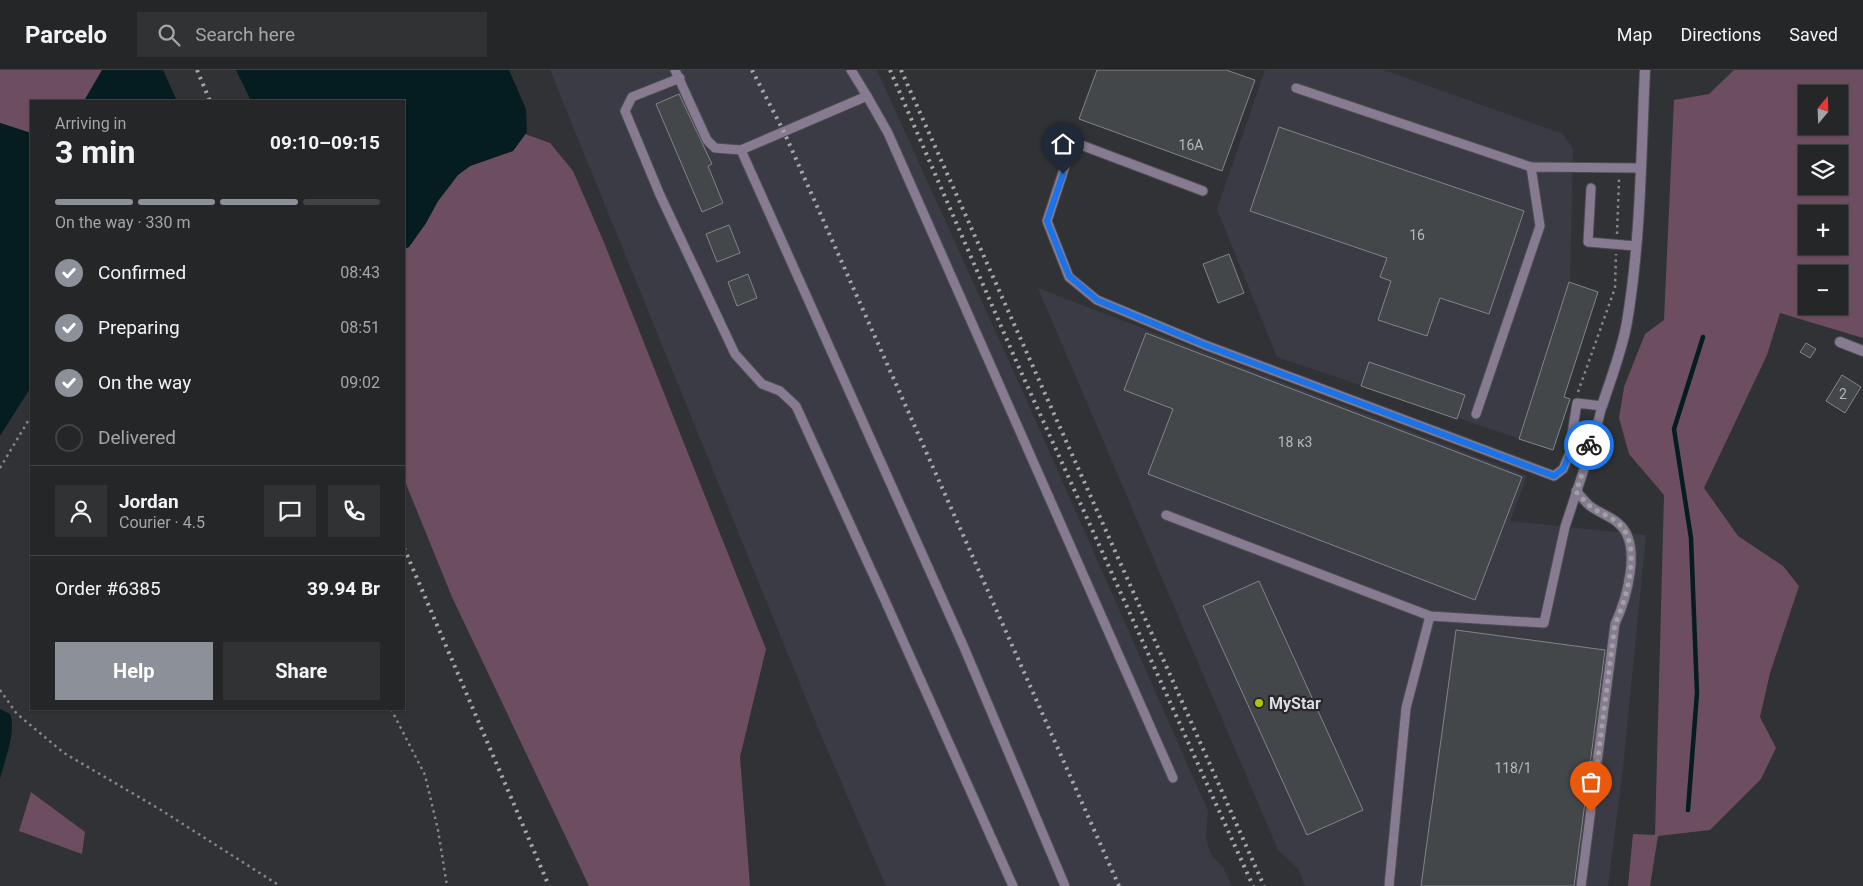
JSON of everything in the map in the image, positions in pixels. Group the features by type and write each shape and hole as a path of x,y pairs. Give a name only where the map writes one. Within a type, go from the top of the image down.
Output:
{"street":[{"path":"1602,406 1621,349 1627,322 1636,246 1645,70"},
{"path":"1840,342 1863,351"}],"lane":[{"path":"850,70 888,132 1172,778"},
{"path":"867,96 741,150 715,148 707,140 678,74 632,97 625,111 660,196 736,354 762,384 780,391 796,406 1013,886"},
{"path":"1296,88 1531,167 1640,168"},
{"path":"1203,191 1073,142 1047,221 1069,276 1097,300 1205,345 1554,476 1563,469 1569,455 1581,445 1592,445"},
{"path":"741,150 964,645 1064,886"},
{"path":"1476,414 1540,226 1531,167"},
{"path":"1591,188 1588,242 1636,246"},
{"path":"1166,516 1430,616 1544,622 1565,527 1592,445 1602,406 1577,403 1572,434 1581,445"},
{"path":"1576,492 1590,506 1621,526 1629,541 1632,559 1624,603 1615,624 1581,886"},
{"path":"1389,886 1406,708 1430,616"}],"path":[{"path":"1577,403 1578,393 1615,288 1620,168"},
{"path":"0,468 30,418"},
{"path":"0,690 17,714 64,754 161,810 280,886"},
{"path":"392,710 424,775 438,830 447,886"}],"shaded area":[{"path":"0,70 102,70 85,100 30,100 30,133 0,123"},
{"path":"550,70 877,70 1027,401 1208,811 1206,839 1211,854 1223,867 1232,886 886,886 818,728"},
{"path":"1265,70 1384,70 1563,134 1573,149 1570,282 1598,292 1564,397 1570,399 1553,450 1277,357 1217,209"},
{"path":"1734,70 1863,70 1863,338 1780,313 1767,355 1704,488 1738,536 1783,566 1799,586 1770,673 1760,717 1776,748 1761,779 1710,830 1658,836 1650,886 1628,886 1633,834 1655,835 1664,495 1629,454 1619,418 1624,387 1645,334 1664,320 1674,100 1709,94"},
{"path":"525,134 550,143 573,171 603,240 766,649 740,757 750,886 589,886 452,597 405,481 405,249 409,247 426,223 438,201 458,175 470,166 513,151"},
{"path":"1038,288 1527,476 1510,521 1646,535 1623,769 1608,886 1305,886 1298,869 1278,850"},
{"path":"31,792 85,832 82,854 19,831"}],"water":[{"path":"102,70 163,70 177,100 85,100"},
{"path":"236,70 509,70 526,109 527,132 513,151 470,166 458,175 438,201 426,223 409,247 405,249 405,100 251,100"},
{"path":"0,123 30,133 30,389 0,436"},
{"path":"0,709 10,714 12,729 0,779"}],"building":[{"path":"1097,70 1226,70 1255,80 1222,171 1079,119"},
{"path":"679,94 712,164 708,166 723,203 702,212 656,104"},
{"path":"1279,127 1524,211 1489,314 1440,298 1427,336 1378,320 1391,281 1380,277 1387,258 1250,211"},
{"path":"729,225 740,253 717,262 706,234"},
{"path":"1229,254 1244,293 1218,303 1203,264"},
{"path":"748,274 757,298 737,306 728,282"},
{"path":"1569,282 1598,292 1564,397 1570,399 1553,450 1519,439"},
{"path":"1146,333 1522,477 1475,600 1148,474 1173,409 1124,390"},
{"path":"1806,343 1816,349 1810,358 1800,352"},
{"path":"1369,362 1465,395 1457,419 1361,386"},
{"path":"1842,375 1861,387 1845,413 1826,401"},
{"path":"1259,581 1363,810 1307,835 1203,606"},
{"path":"1456,630 1605,650 1574,886 1421,886"}],"waterway":[{"path":"1688,810 1697,693 1691,538 1674,429 1703,337"}],"railway":[{"path":"197,70 210,100"},
{"path":"752,70 784,132 1119,886"},
{"path":"890,70 1017,363 1253,886"},
{"path":"901,70 1264,886"},
{"path":"405,550 549,886"}],"way so far":[{"path":"1589,445 1592,445 1576,492 1590,506 1621,526 1629,541 1632,559 1624,603 1615,624 1591,812"}],"place":[{"name":"MyStar","path":"1259,703"}],"route":[{"path":"1063,174 1047,221 1069,276 1097,300 1205,345 1554,476 1563,469 1569,455 1581,445 1589,445"}]}
